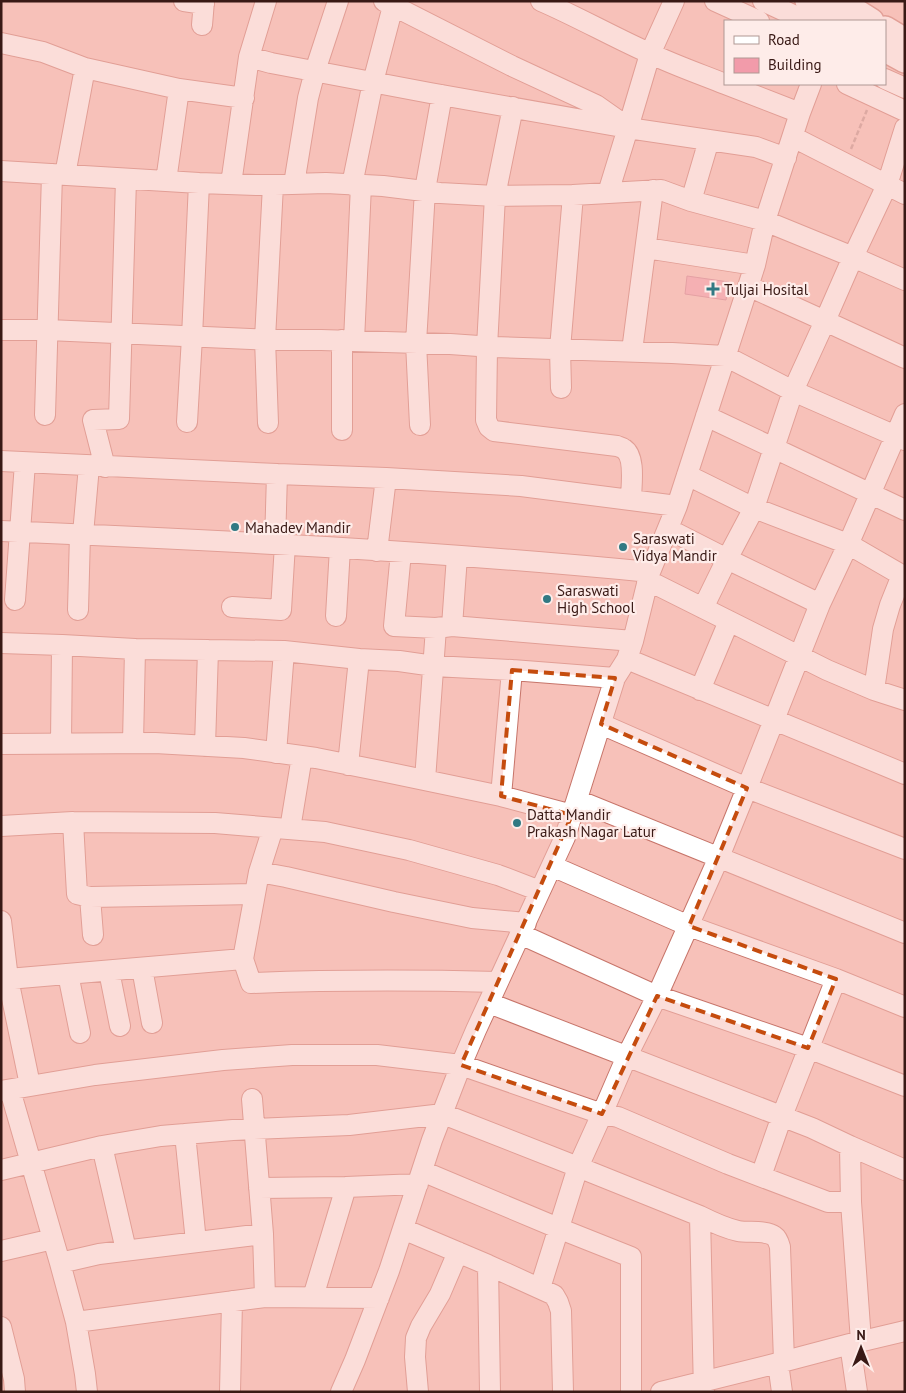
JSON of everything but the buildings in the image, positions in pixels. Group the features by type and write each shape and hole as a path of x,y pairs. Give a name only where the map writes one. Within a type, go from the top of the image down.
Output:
{"main road":[{"path":"808,1 837,13 867,20"},
{"path":"886,30 905,41"},
{"path":"886,50 905,60"}],"street":[{"path":"184,1 204,3 202,25"},
{"path":"231,184 249,57 266,1"},
{"path":"294,184 308,98 338,1"},
{"path":"541,1 650,54 724,84"},
{"path":"608,193 650,54 674,1"},
{"path":"715,1 756,20"},
{"path":"763,1 804,20"},
{"path":"342,430 357,185 373,82 388,3 512,66 596,105 628,128"},
{"path":"1,43 42,52 85,68 179,89 244,98"},
{"path":"249,57 442,95 628,128 756,146 786,158"},
{"path":"886,57 905,66"},
{"path":"45,415 48,330 58,175 85,68"},
{"path":"728,85 800,114"},
{"path":"341,1392 379,1298 442,1114 461,1065 565,837 615,678 630,650 648,576 677,506 755,265 765,221 811,85"},
{"path":"849,85 905,111"},
{"path":"166,181 179,89"},
{"path":"420,425 416,343 425,190 442,95"},
{"path":"513,107 495,196 487,347 486,420 489,427 494,431 617,446 625,449 632,461 631,500"},
{"path":"703,608 754,508 793,391 887,185 905,128"},
{"path":"793,137 905,194"},
{"path":"691,201 709,140"},
{"path":"1,171 199,183 273,185 326,183 495,196 573,195 661,190 691,201 765,221 905,280"},
{"path":"78,610 82,534 97,466 93,420 119,419 126,179"},
{"path":"186,422 199,183"},
{"path":"268,423 265,339 273,185"},
{"path":"632,352 654,190"},
{"path":"561,388 560,350 573,195"},
{"path":"646,248 755,265"},
{"path":"748,286 905,358"},
{"path":"1,330 416,343 725,356 793,391 900,438"},
{"path":"540,1288 578,1167 719,857 820,604 871,494 900,438 905,414"},
{"path":"706,416 905,510"},
{"path":"1,461 386,478 521,486 677,506"},
{"path":"16,600 11,531 25,463"},
{"path":"232,607 281,610 277,474"},
{"path":"687,475 754,508 848,544 903,576 890,605 883,629 874,690"},
{"path":"377,551 386,478"},
{"path":"668,528 820,604"},
{"path":"11,531 280,544 552,562 648,576 703,608 827,670 874,690 905,700"},
{"path":"336,616 340,548"},
{"path":"401,552 394,626 444,627 630,650 700,690 905,774"},
{"path":"424,780 434,666 444,627 457,556"},
{"path":"700,690 730,621"},
{"path":"1,643 135,649 284,651 434,666 615,678"},
{"path":"61,744 62,645"},
{"path":"133,743 135,649"},
{"path":"204,746 208,650"},
{"path":"276,753 284,651"},
{"path":"348,764 359,659"},
{"path":"501,796 512,670"},
{"path":"600,724 747,788 905,849"},
{"path":"1,744 133,743 244,748 348,764 501,796 575,807 719,857 905,933"},
{"path":"302,756 282,828 259,872 243,959 251,983 347,980 498,982"},
{"path":"73,822 77,894 90,896 255,894"},
{"path":"1,826 73,822 215,823 326,832 409,850 498,875 540,891"},
{"path":"552,866 689,926 836,979 905,1007"},
{"path":"259,872 523,929 657,996 808,1048 905,1086"},
{"path":"90,896 93,935"},
{"path":"1,921 5,980 30,1086"},
{"path":"5,980 243,959"},
{"path":"142,968 152,1023"},
{"path":"109,971 120,1026"},
{"path":"68,974 80,1033"},
{"path":"761,1176 782,1116 836,979"},
{"path":"489,1002 812,1128 905,1170"},
{"path":"87,1392 76,1322 31,1163 6,1090 96,1075 223,1060 292,1055 377,1055 461,1065 602,1114 618,1117 828,1202 851,1202"},
{"path":"252,1100 263,1234 265,1297"},
{"path":"1,1170 102,1146 161,1136 254,1129 349,1125 442,1114 700,1216 725,1228 740,1232 775,1236 780,1246 782,1392"},
{"path":"185,1134 196,1242"},
{"path":"102,1146 126,1250"},
{"path":"850,1146 857,1392"},
{"path":"259,1188 346,1187 420,1178 558,1228 631,1257 631,1392"},
{"path":"313,1297 346,1187"},
{"path":"700,1216 704,1386"},
{"path":"403,1229 554,1295 560,1311 563,1392"},
{"path":"60,1263 126,1250 263,1234"},
{"path":"1,1251 52,1239"},
{"path":"418,1392 416,1338 440,1294 458,1252"},
{"path":"488,1265 490,1392"},
{"path":"76,1322 265,1297 379,1298"},
{"path":"230,1392 232,1301"},
{"path":"1,1327 14,1378 15,1392"},
{"path":"661,1392 704,1386 781,1362 905,1331"}],"path":[{"path":"845,164 873,96"}],"highlighted area":[{"path":"512,670 615,678 601,724 747,788 689,926 836,979 808,1048 657,996 602,1114 461,1065 572,815 501,796"}],"place":[{"name":"Tuljai Hosital","path":"713,289"},
{"name":"Mahadev Mandir","path":"235,527"},
{"name":"Saraswati Vidya Mandir","path":"623,547"},
{"name":"Saraswati High School","path":"547,599"},
{"name":"Datta Mandir Prakash Nagar Latur","path":"517,823"}]}
